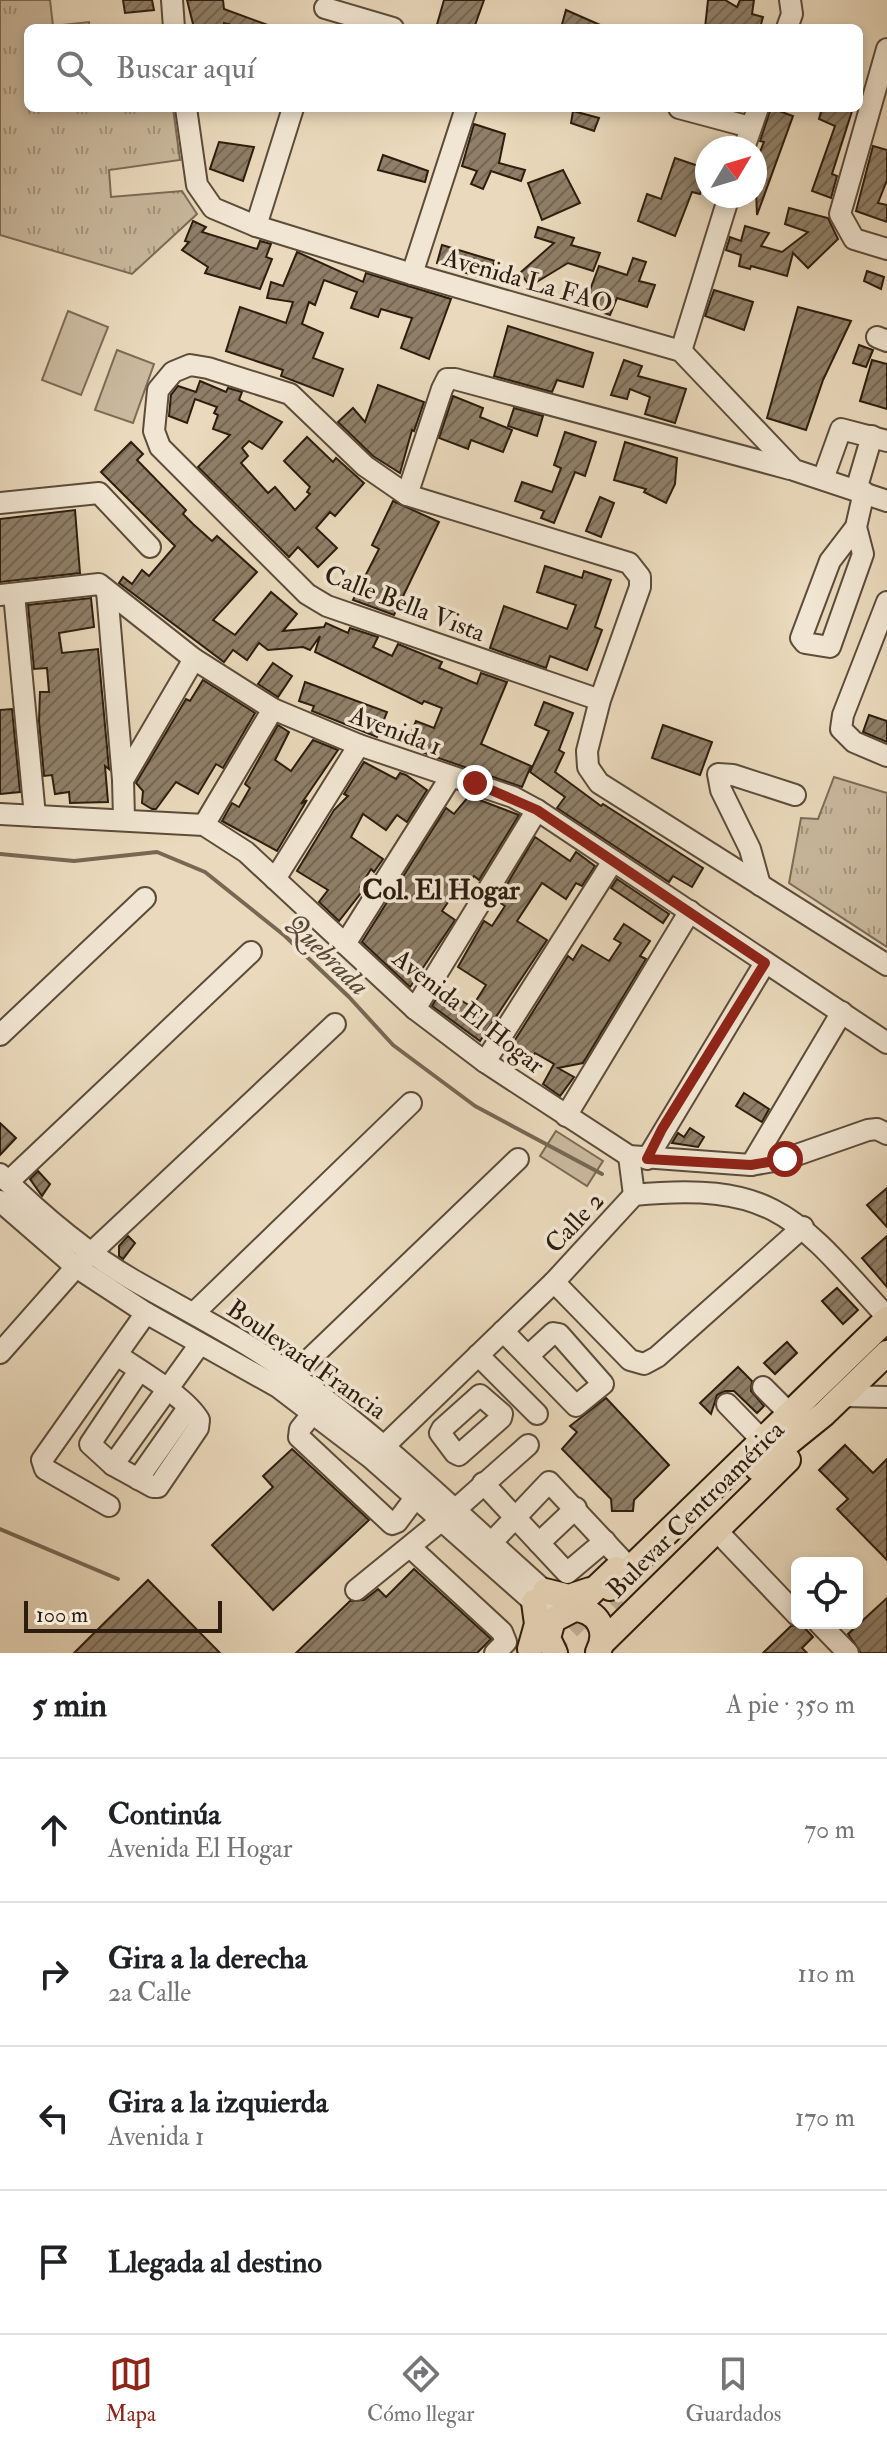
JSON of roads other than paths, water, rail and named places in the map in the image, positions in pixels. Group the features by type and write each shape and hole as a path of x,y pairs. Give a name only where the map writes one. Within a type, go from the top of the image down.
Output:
{"main road":[{"name":"Bulevar Centroamérica","path":"613,1599 623,1561 887,1318"},
{"name":"Bulevar Centroamérica","path":"613,1599 777,1449 824,1414 887,1353"},
{"name":"Bulevar Centroamérica","path":"613,1599 795,1404"},
{"name":"Bulevar Centroamérica","path":"550,1632 613,1599 720,1526 788,1461 824,1414"},
{"path":"539,1596 613,1599 613,1641 603,1650 597,1618 550,1632 537,1624 539,1596"}],"street":[{"path":"172,0 174,24"},
{"path":"788,24 792,14 790,0"},
{"path":"324,12 376,24"},
{"path":"887,49 840,214 854,239 887,249"},
{"name":"Avenida La FAO","path":"187,112 202,195 213,208 256,226 412,274 681,351"},
{"path":"256,226 292,112"},
{"path":"412,274 465,112"},
{"path":"709,112 754,118"},
{"path":"725,208 681,351 794,470"},
{"name":"Calle Bella Vista","path":"407,495 385,483 290,394 190,365 173,372 158,390 154,431 160,447 307,594 327,606 386,629 600,700"},
{"path":"887,501 794,470 455,379 447,379 442,389 407,495 629,563 640,577 640,587 600,700 587,751 588,767 599,783 887,965"},
{"path":"823,479 841,429 880,439 860,491 856,527 863,554 830,647 805,643 801,638 826,569 856,527"},
{"path":"0,503 99,493 150,547"},
{"path":"35,816 7,594 99,584 107,591 124,818"},
{"name":"Avenida 1","path":"107,591 194,659 273,709 359,745 450,778 500,792 537,810 887,1043"},
{"path":"887,602 848,702 841,729 854,742 887,756"},
{"path":"123,780 194,659"},
{"path":"204,825 273,709"},
{"path":"275,879 359,745"},
{"path":"760,885 750,849 721,790 718,774 722,772 795,795"},
{"path":"345,944 450,778"},
{"path":"415,1009 537,810"},
{"name":"Avenida El Hogar","path":"0,814 124,818 204,825 246,852 415,1009 485,1062 566,1116 638,1157 751,1165 785,1159 884,1127"},
{"path":"485,1062 613,861"},
{"path":"0,1035 145,898"},
{"path":"566,1116 690,911"},
{"path":"3,1186 251,952"},
{"path":"634,1195 638,1157 662,1129 765,963"},
{"path":"751,1165 842,1012"},
{"path":"0,1353 76,1267 335,1024"},
{"path":"194,1313 411,1103"},
{"path":"293,1375 518,1159"},
{"name":"Boulevard Francia","path":"3,1186 130,1278 194,1313 293,1375 539,1596"},
{"name":"Boulevard Francia","path":"3,1186 76,1267 146,1313 278,1387 313,1413 378,1452 415,1498 449,1515 498,1548 539,1596 550,1632"},
{"name":"Calle 2","path":"378,1452 554,1282 634,1195 697,1191 729,1194 762,1203 803,1227 887,1318"},
{"path":"554,1282 630,1360 644,1364 657,1357 803,1227"},
{"path":"109,1506 45,1469 42,1460 146,1313"},
{"path":"503,1331 528,1356"},
{"path":"113,1465 200,1344"},
{"path":"117,1355 168,1391 188,1408 138,1479 113,1465 90,1444 139,1371"},
{"path":"478,1355 537,1414"},
{"path":"763,1387 795,1404"},
{"path":"844,1396 887,1397"},
{"path":"727,1404 757,1435"},
{"path":"313,1413 300,1429 299,1437 392,1524 397,1522 415,1498"},
{"path":"473,1443 499,1468"},
{"path":"356,1590 449,1515 528,1445"},
{"path":"526,1530 549,1482 623,1561"},
{"path":"483,1483 567,1573 605,1541"},
{"path":"498,1548 526,1530 576,1508"},
{"path":"720,1526 791,1594"},
{"path":"720,1526 791,1608"},
{"path":"410,1547 502,1632 506,1642 495,1653"},
{"path":"811,1629 833,1653"},
{"path":"825,1629 848,1653"}],"waterway":[{"name":"Quebrada","path":"0,854 74,861 157,852 205,872 285,936 349,997 393,1045 475,1106 602,1174"},
{"path":"0,1529 118,1579"}],"tunnel":[{"path":"588,1632 621,1600"},
{"path":"543,1653 596,1601"}],"district":[{"name":"Col. El Hogar","path":"441,889"}]}
